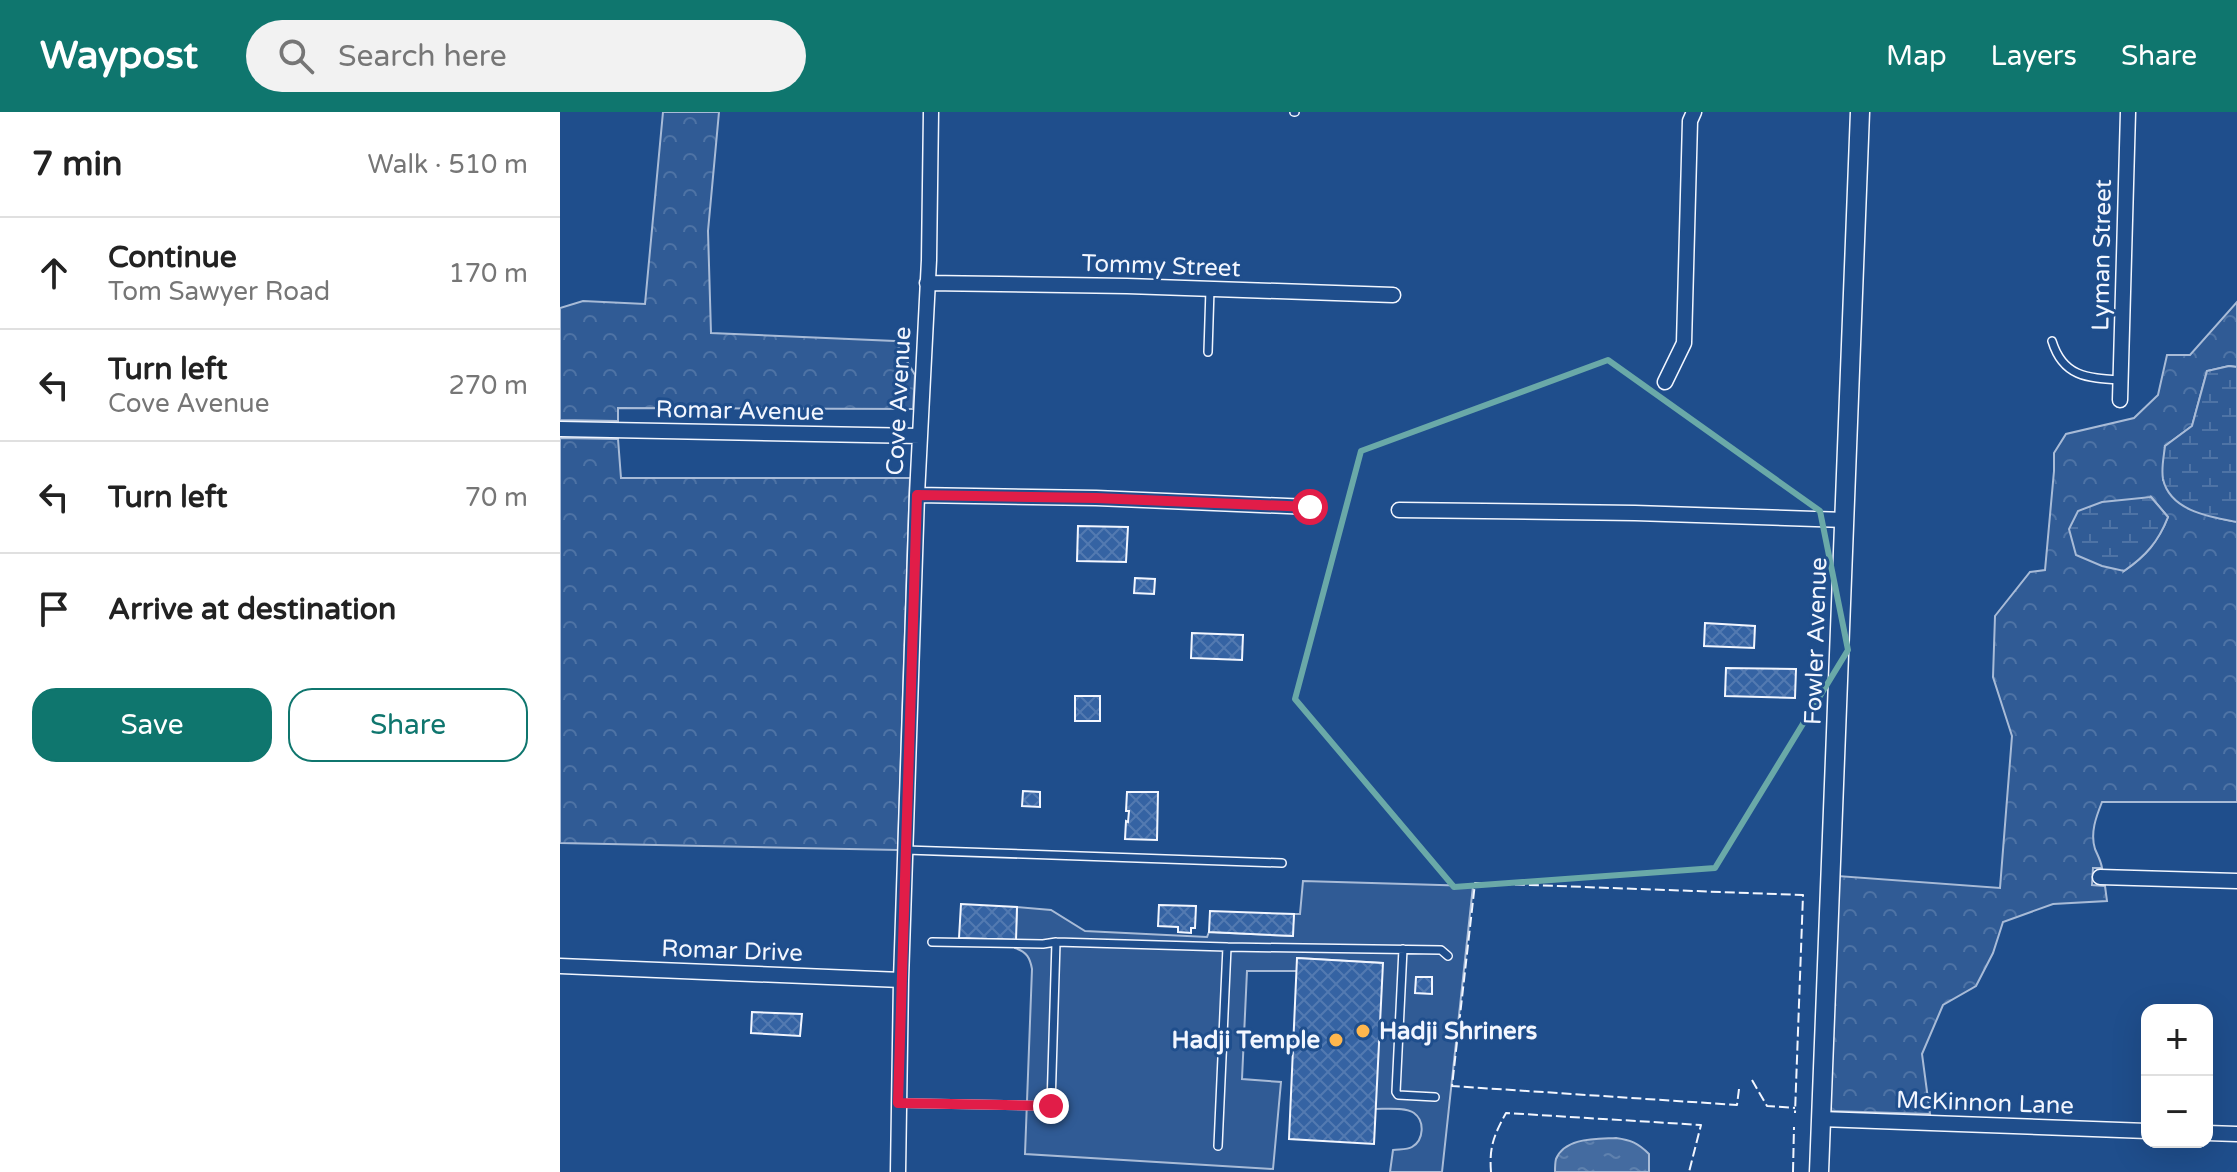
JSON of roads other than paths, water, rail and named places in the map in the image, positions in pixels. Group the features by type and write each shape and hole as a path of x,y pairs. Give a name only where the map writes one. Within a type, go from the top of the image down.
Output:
{"street":[{"name":"Cove Avenue","path":"898,1172 901,980 931,112"},
{"path":"1665,382 1684,343 1690,121 1694,112"},
{"name":"Fowler Avenue","path":"1819,1172 1860,112"},
{"name":"Lyman Street","path":"2120,400 2128,112"},
{"name":"Tommy Street","path":"927,283 1393,295"},
{"name":"Romar Avenue","path":"560,429 920,436"},
{"path":"917,495 1096,498 1310,507"},
{"path":"1399,510 1845,520"},
{"path":"2100,877 2237,881"},
{"name":"Romar Drive","path":"560,966 901,980"},
{"name":"McKinnon Lane","path":"1821,1119 2141,1131"},
{"path":"2213,1133 2237,1134"}],"lane":[{"path":"1208,352 1210,289"},
{"path":"2052,341 2058,357 2072,371 2097,379 2121,380"},
{"path":"906,850 1282,863"},
{"path":"932,942 1441,950 1448,956"},
{"path":"898,1103 1051,1106 1056,942"},
{"path":"1218,1146 1227,947"},
{"path":"1403,949 1396,1092 1398,1095 1435,1097"}],"water":[{"path":"1616,1138 1634,1143 1649,1154 1649,1172 1555,1172 1556,1159 1566,1147 1591,1139"}],"place":[{"name":"Hadji Shriners","path":"1363,1031"},
{"name":"Hadji Temple","path":"1336,1040"}]}
